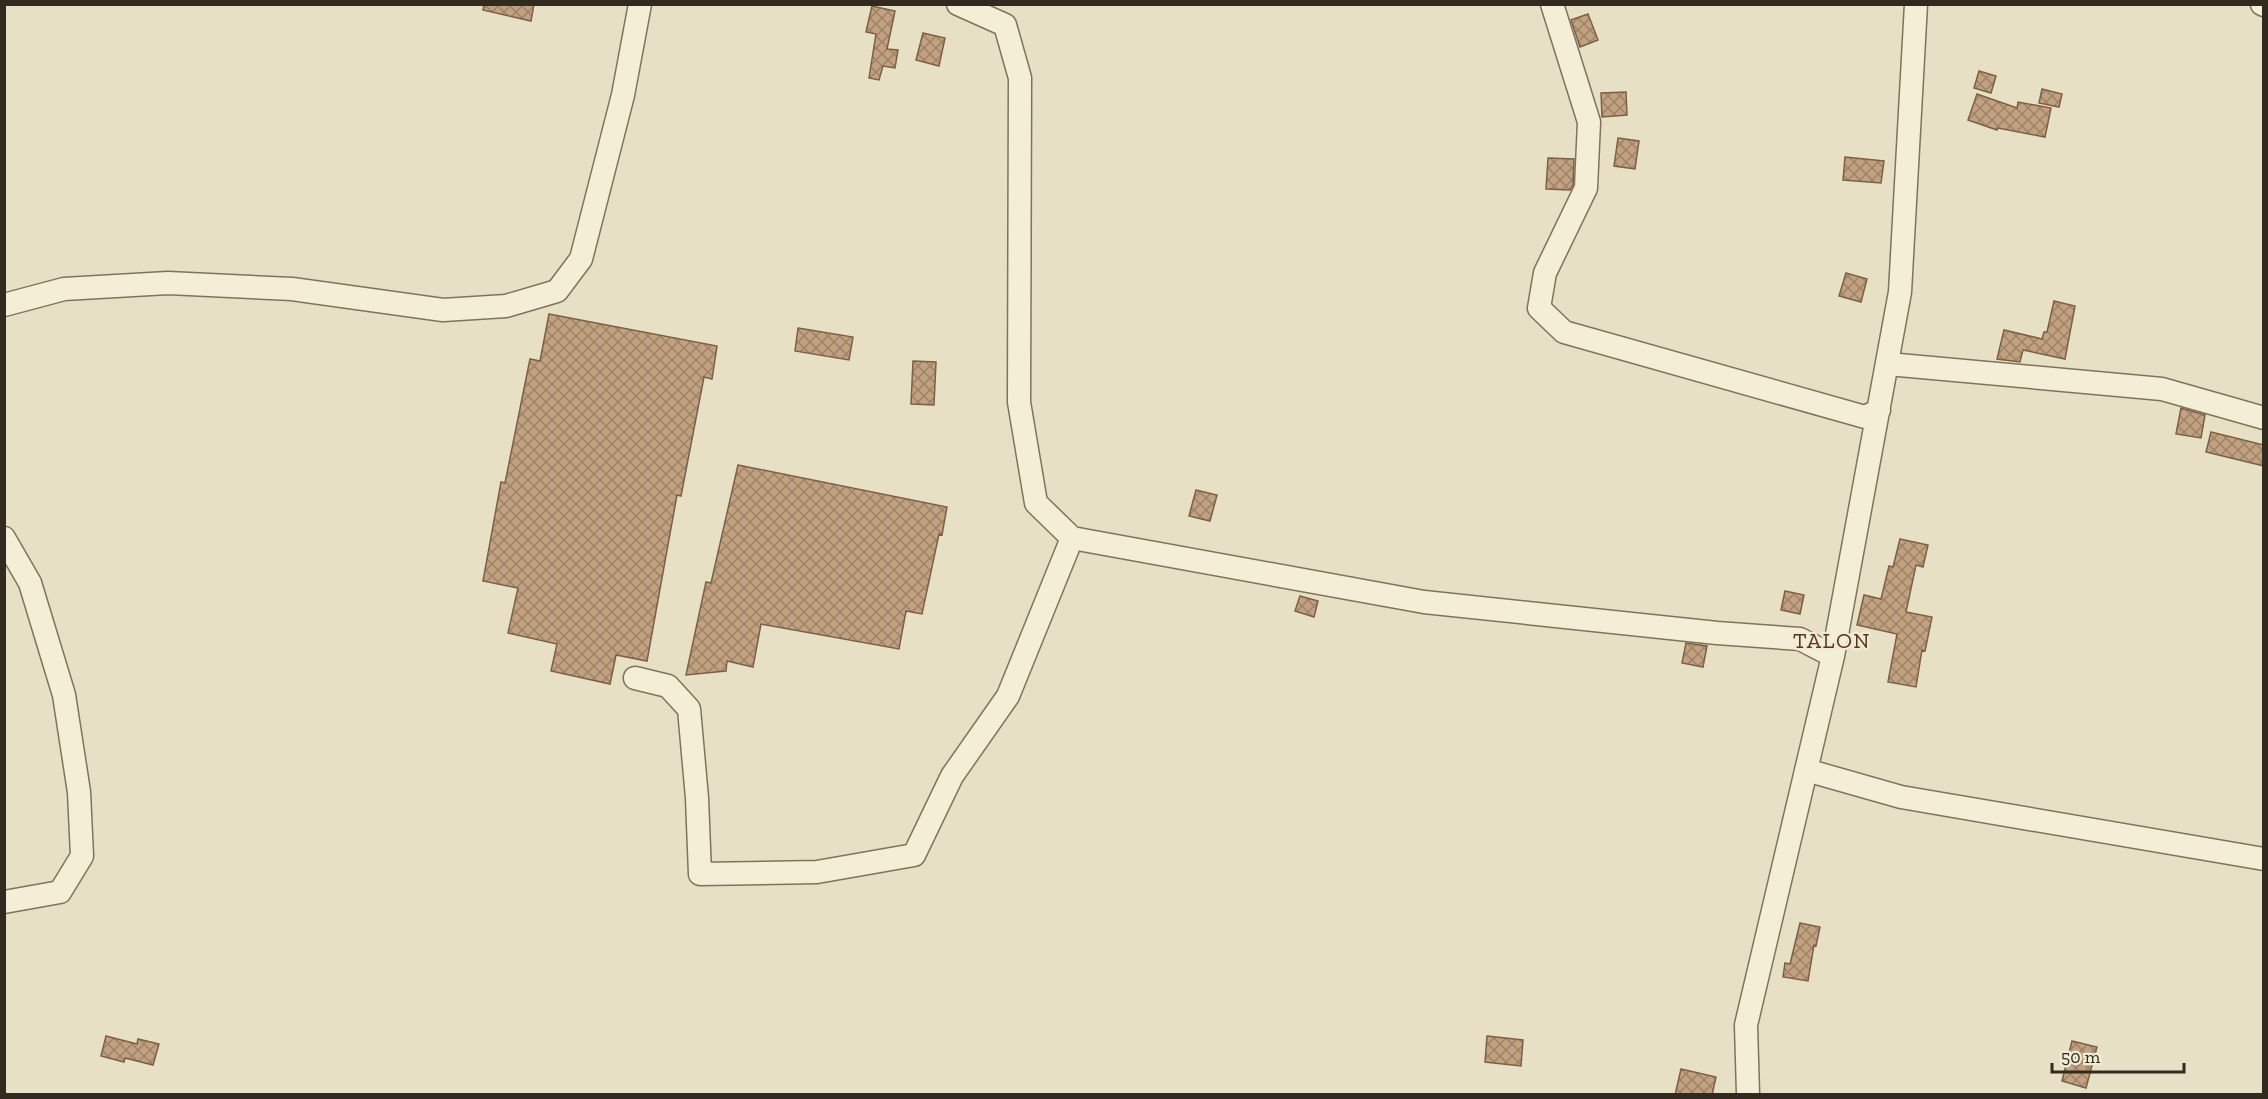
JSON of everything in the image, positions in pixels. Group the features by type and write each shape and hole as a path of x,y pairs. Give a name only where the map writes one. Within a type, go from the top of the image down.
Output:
{"street":[{"path":"8,300 64,289 168,282 292,289 443,310 506,306 557,291 581,260 623,95 640,4"},
{"path":"958,4 999,12 1020,78 1019,402 1036,503 1072,538 1424,602 1717,633 1800,639 1833,656"},
{"path":"1552,4 1589,122 1586,188 1545,273 1539,308 1564,332 1865,417 1879,410"},
{"path":"1748,1095 1746,1025 1833,656 1900,292 1916,4"},
{"path":"1888,364 2162,389 2264,418"},
{"path":"4,538 30,583 64,695 79,792 82,856 60,892 4,902"},
{"path":"635,678 668,686 689,709 697,798 700,874 817,872 914,855 952,776 1008,696 1072,538"},
{"path":"1806,770 1901,797 2264,859"}],"building":[{"path":"484,4 534,4 531,21 483,10"},
{"path":"872,6 895,11 887,49 898,50 895,68 883,66 879,80 869,78 876,34 866,32"},
{"path":"1588,14 1598,40 1580,47 1571,20"},
{"path":"923,33 945,38 939,66 916,60"},
{"path":"1979,71 1996,76 1991,93 1974,88"},
{"path":"2042,89 2062,94 2059,107 2039,103"},
{"path":"1626,92 1627,115 1602,117 1601,93"},
{"path":"1977,94 2017,108 2018,102 2051,108 2045,137 1998,128 1997,130 1968,120"},
{"path":"1618,138 1639,141 1635,169 1614,166"},
{"path":"1845,157 1884,161 1881,183 1843,180"},
{"path":"1548,158 1574,159 1573,185 1570,190 1546,189"},
{"path":"1846,273 1867,279 1861,302 1839,296"},
{"path":"2054,301 2075,306 2065,359 2023,350 2020,362 1997,359 2004,330 2042,339 2044,332 2047,332"},
{"path":"549,314 717,346 712,379 704,377 681,496 677,495 647,661 616,655 610,684 551,671 557,644 508,633 518,588 483,581 501,482 505,483 530,359 540,361"},
{"path":"798,328 853,337 849,360 795,351"},
{"path":"913,361 936,362 934,405 911,404"},
{"path":"2181,408 2205,415 2201,438 2176,434"},
{"path":"2211,432 2264,445 2264,466 2206,452"},
{"path":"738,465 947,507 922,614 906,611 899,649 761,624 753,667 727,661 726,671 686,675 706,582 711,583"},
{"path":"1196,490 1217,495 1210,521 1189,516"},
{"path":"1900,539 1928,545 1923,567 1916,565 1906,612 1932,617 1925,651 1922,650 1916,687 1888,682 1897,634 1857,625 1864,595 1881,599 1889,566 1893,567"},
{"path":"1785,591 1804,595 1800,614 1781,610"},
{"path":"1300,596 1318,601 1314,617 1295,611"},
{"path":"1686,643 1707,646 1703,667 1682,663"},
{"path":"1800,923 1820,927 1816,946 1814,945 1808,981 1783,977 1785,963 1790,964"},
{"path":"106,1036 137,1044 138,1039 159,1044 153,1065 125,1058 124,1062 101,1056"},
{"path":"1487,1036 1523,1040 1521,1066 1485,1062"},
{"path":"2072,1041 2097,1047 2086,1088 2062,1081"},
{"path":"1681,1069 1716,1077 1712,1095 1675,1095"}],"district":[{"name":"TALON","path":"1832,640"}]}
